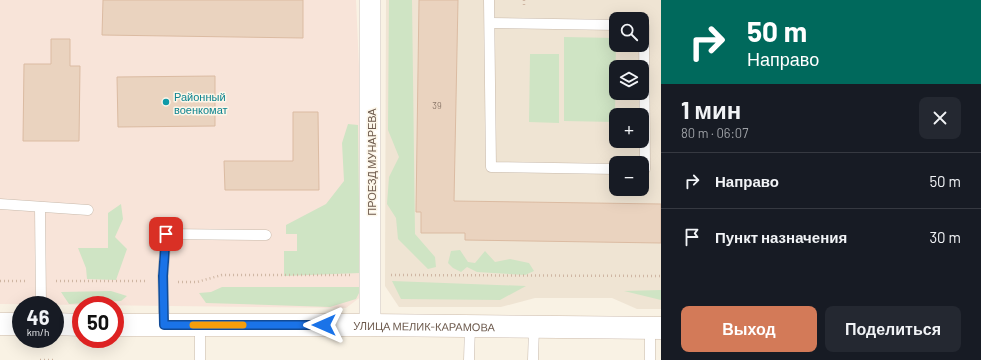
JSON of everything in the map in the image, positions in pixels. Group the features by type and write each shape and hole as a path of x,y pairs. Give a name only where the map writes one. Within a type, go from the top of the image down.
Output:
{"main road":[{"path":"0,324 12,324"},
{"name":"УЛИЦА МЕЛИК-КАРАМОВА","path":"124,325 370,325 656,328"}],"street":[{"name":"ПРОЕЗД МУНАРЕВА","path":"370,0 370,325"}],"lane":[{"path":"489,0 491,167 609,169"},
{"path":"490,23 609,25"},
{"path":"644,52 645,156"},
{"path":"0,204 88,210"},
{"path":"40,207 41,296"},
{"path":"164,325 166,234 266,236"},
{"path":"200,325 200,360"},
{"path":"469,360 470,326"},
{"path":"533,360 534,327"},
{"path":"650,360 656,328"}],"path":[{"path":"0,281 197,282 222,275 661,276"},
{"path":"40,360 56,360"}],"shaded area":[{"path":"0,0 356,0 361,111 363,295 346,308 124,305 124,296 72,296 72,305 64,305 64,296 12,296 12,304 0,304"},
{"path":"386,0 661,0 661,309 637,309 612,298 535,298 501,307 399,307 385,286"}],"green space":[{"path":"389,0 412,0 415,234 435,257 436,267 428,269 398,239 396,218 387,204 389,177 399,157 388,130"},
{"path":"564,37 609,38 609,52 616,52 616,60 609,60 609,100 615,100 615,108 609,108 609,122 564,121"},
{"path":"530,54 559,54 559,123 529,122"},
{"path":"348,124 358,125 360,273 284,276 284,251 297,251 297,234 286,234 286,225 326,204 344,181 342,143"},
{"path":"121,204 123,219 115,237 127,249 116,280 87,279 86,268 78,248 108,248 108,213"},
{"path":"460,250 468,262 475,263 485,251 495,262 510,259 529,263 534,271 525,275 477,272 467,267 461,272 453,268 448,263 451,251"},
{"path":"392,281 526,286 500,300 401,299"},
{"path":"222,287 362,287 356,299 330,307 206,303 199,293 211,292"},
{"path":"661,290 661,300 624,291"},
{"path":"111,291 127,296 124,298 124,296 72,296 72,304 69,304 61,292"}],"building":[{"path":"103,0 303,0 303,38 102,35"},
{"path":"419,0 458,0 454,201 661,204 661,243 465,240 465,233 421,233 421,212 416,212"},
{"path":"51,39 70,39 70,66 80,66 79,141 23,141 24,64 51,64"},
{"name":"Районный военкомат","path":"215,76 215,126 118,127 117,77"},
{"path":"293,112 318,112 319,190 225,190 224,161 293,161"}],"slow traffic":[{"path":"193,325 243,325"}],"place":[{"name":"Районный военкомат","path":"166,102"}],"route":[{"path":"166,234 163,276 164,325 324,325"}]}
